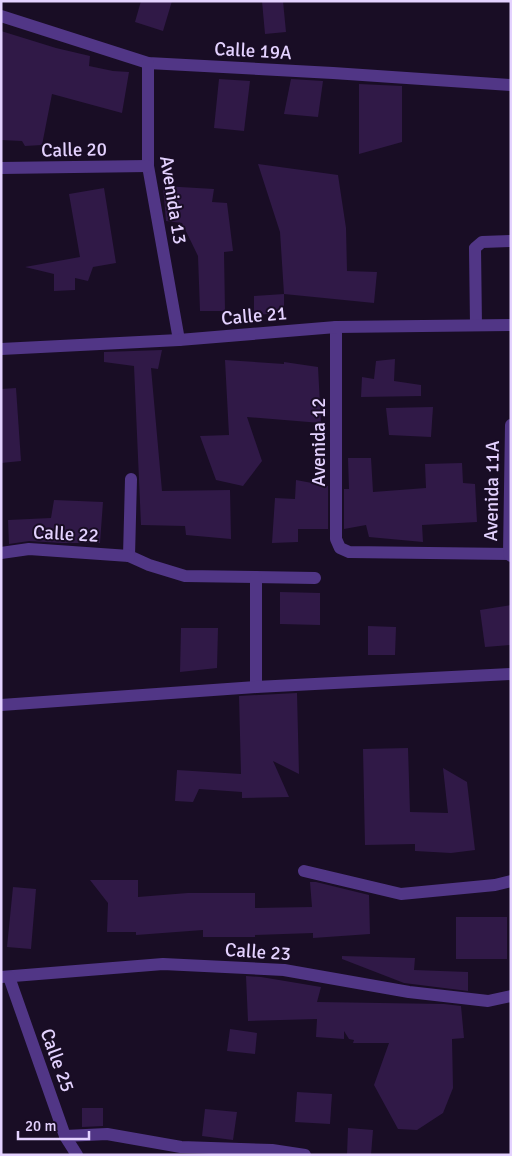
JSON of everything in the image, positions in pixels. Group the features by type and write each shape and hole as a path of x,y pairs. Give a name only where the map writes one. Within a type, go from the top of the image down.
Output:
{"street":[{"name":"Calle 19A","path":"1,16 148,64 333,73 511,85"},
{"name":"Avenida 13","path":"148,64 148,166 179,340"},
{"name":"Calle 20","path":"1,168 148,166"},
{"path":"476,325 475,248 482,242 511,241"},
{"name":"Calle 21","path":"1,349 179,340 336,327 511,325"},
{"name":"Avenida 12","path":"336,327 336,539 340,548 349,552 510,554"},
{"name":"Avenida 11A","path":"510,554 511,425"},
{"path":"131,479 130,556 149,566 185,576 315,578"},
{"name":"Calle 22","path":"1,553 29,549 130,556"},
{"path":"256,577 256,687"},
{"path":"1,705 256,687 511,674"},
{"path":"304,871 400,894 511,882"},
{"name":"Calle 23","path":"5,977 164,964 284,970 409,992 488,1001 511,996"},
{"name":"Calle 25","path":"5,977 66,1136 76,1155"},
{"path":"66,1136 107,1134 181,1147 272,1150 305,1155"}],"building":[{"path":"141,1 172,1 163,31 135,22"},
{"path":"262,1 283,1 286,32 265,34"},
{"path":"1,31 90,56 89,66 129,72 122,113 52,94 42,145 25,146 22,141 1,140"},
{"path":"219,79 250,81 244,131 214,128"},
{"path":"291,79 323,81 318,117 284,114"},
{"path":"359,84 402,86 402,142 359,154"},
{"path":"258,164 338,175 346,228 347,271 377,272 374,303 284,294 280,232"},
{"path":"163,186 214,189 212,202 227,203 233,251 224,252 225,311 200,311 198,256 182,223 166,221"},
{"path":"104,188 116,263 93,267 88,281 75,278 75,290 54,291 54,274 25,267 80,257 69,194"},
{"path":"284,294 284,313 254,315 254,296"},
{"path":"162,350 158,369 151,368 162,491 230,490 231,539 186,535 185,526 141,525 134,366 104,362 104,352"},
{"path":"395,359 394,381 421,385 421,396 361,397 362,377 374,379 376,361"},
{"path":"225,360 284,364 284,362 318,367 321,423 247,417 262,461 243,486 216,480 200,436 229,435"},
{"path":"16,388 21,461 1,463 1,389"},
{"path":"433,407 431,437 389,435 386,408"},
{"path":"348,458 371,458 373,492 426,488 425,464 462,463 463,483 475,484 477,522 422,525 423,542 369,537 366,525 344,529 344,489 349,489"},
{"path":"296,480 328,486 328,529 298,529 298,542 272,543 275,498 295,499"},
{"path":"54,500 103,502 100,543 29,541 9,544 8,520 51,518"},
{"path":"280,592 320,593 320,625 280,624"},
{"path":"511,605 511,645 485,647 480,610"},
{"path":"368,626 396,627 395,655 368,655"},
{"path":"181,628 218,628 217,668 180,672"},
{"path":"297,693 299,774 273,761 289,797 242,798 242,792 199,789 193,802 175,801 177,770 241,774 239,696"},
{"path":"408,748 410,812 448,813 443,768 467,782 475,850 451,853 415,851 415,844 365,845 363,749"},
{"path":"90,880 138,880 138,897 188,893 255,893 255,908 312,907 310,882 316,882 369,895 370,934 313,938 313,933 255,935 255,937 203,937 203,930 136,935 136,932 107,932 108,903"},
{"path":"13,887 36,889 31,949 7,947"},
{"path":"456,917 507,917 507,959 456,959"},
{"path":"342,956 415,958 414,970 468,972 468,991 404,983 342,959"},
{"path":"246,976 321,987 317,1002 444,1004 461,1006 464,1038 452,1039 453,1088 443,1113 417,1130 398,1129 374,1085 389,1043 353,1043 354,1040 349,1039 344,1031 344,1039 316,1037 317,1019 248,1021"},
{"path":"230,1029 257,1033 255,1054 227,1051"},
{"path":"297,1092 332,1094 330,1124 295,1122"},
{"path":"82,1108 103,1108 103,1126 82,1127"},
{"path":"205,1109 237,1112 233,1140 202,1136"},
{"path":"348,1128 373,1130 371,1155 347,1155"}]}
